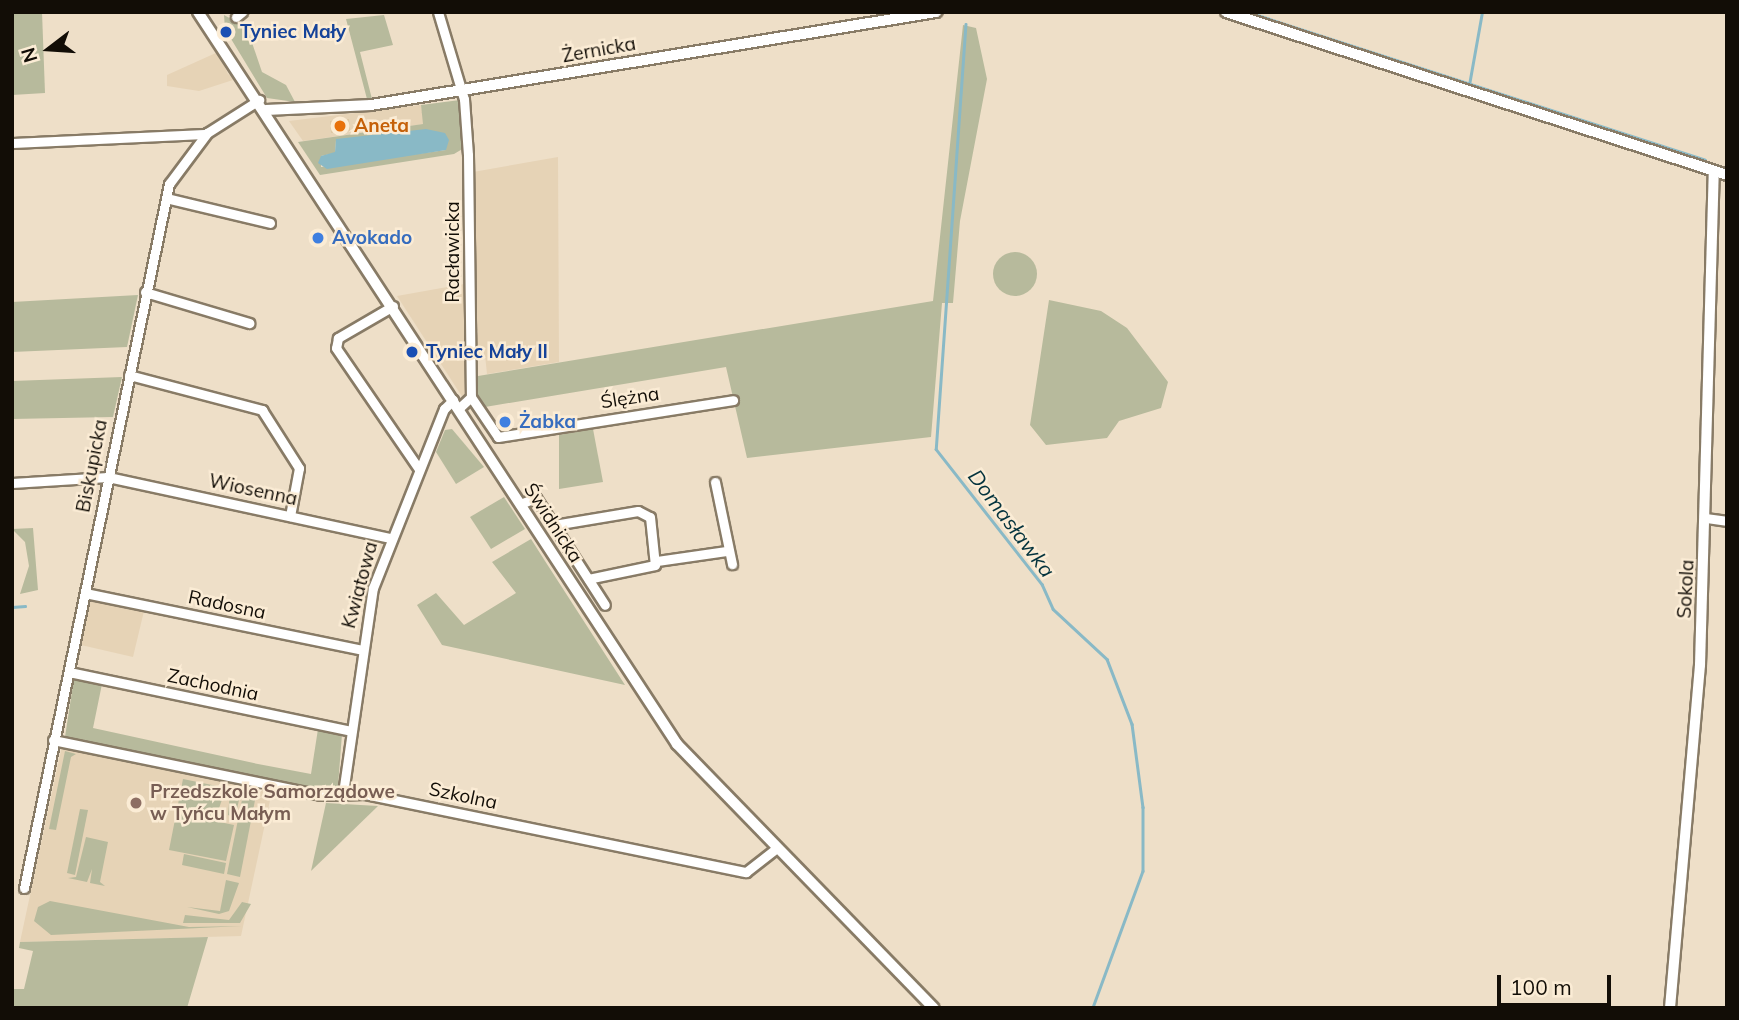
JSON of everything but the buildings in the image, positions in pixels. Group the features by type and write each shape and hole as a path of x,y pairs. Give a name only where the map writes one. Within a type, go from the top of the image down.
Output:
{"street":[{"name":"Świdnicka","path":"198,12 265,110 677,744 775,849 934,1008"},
{"name":"Racławicka","path":"438,12 460,91 471,218 471,397"},
{"name":"Żernicka","path":"265,110 341,108 460,91 936,12"},
{"path":"1226,12 1727,175"},
{"name":"Biskupicka","path":"25,883 166,198 176,168 207,134 258,100"},
{"path":"12,143 207,134"},
{"name":"Sokola","path":"1670,1008 1693,774 1706,518 1714,171"},
{"path":"166,198 270,223"},
{"path":"145,292 249,323"},
{"path":"393,306 338,338 336,348 419,469"},
{"path":"129,375 262,410 299,468 290,516"},
{"path":"456,404 471,397"},
{"name":"Ślężna","path":"471,397 498,437 733,400"},
{"name":"Kwiatowa","path":"344,793 362,650 373,588 390,538 444,409 456,404"},
{"name":"Wiosenna","path":"12,483 108,477 390,538"},
{"path":"715,482 726,551 732,564"},
{"path":"520,504 536,498 604,605"},
{"path":"554,525 643,511 650,517 657,561"},
{"path":"1706,518 1727,521"},
{"path":"588,579 647,569 657,561 726,551"},
{"name":"Radosna","path":"85,593 362,650"},
{"name":"Zachodnia","path":"69,672 351,731"},
{"name":"Szkolna","path":"53,740 320,794 344,793 746,872 775,849"}],"shaded area":[{"path":"218,52 228,74 236,79 199,91 167,86 167,75"},
{"path":"421,105 424,124 303,141 289,121"},
{"path":"558,157 559,362 487,374 485,355 473,352 478,331 473,328 473,172"},
{"path":"464,284 465,396 463,398 397,296"},
{"path":"91,599 144,611 133,657 81,645"},
{"path":"62,746 272,791 241,936 20,942"}],"green space":[{"path":"12,12 42,12 45,93 12,95"},
{"path":"224,15 247,28 262,72 286,85 295,102 267,98 225,29"},
{"path":"384,15 393,45 360,52 372,99 367,99 346,19"},
{"path":"963,25 976,28 987,79 960,221 953,303 942,303 931,437 747,458 726,367 485,407 473,389 472,377 933,301"},
{"path":"460,100 464,148 454,154 320,175 298,142 423,124 421,105","holes":["336,140 446,150 321,167 321,156 335,153"]},
{"path":"1015,252 1024,253 1031,258 1036,265 1036,283 1031,290 1024,295 1015,296 1006,295 999,290 994,283 993,274 994,265 999,258 1006,253"},
{"path":"138,295 127,347 12,352 12,302"},
{"path":"1049,300 1101,311 1127,328 1168,382 1161,408 1119,421 1107,438 1046,445 1030,425"},
{"path":"122,377 113,417 12,419 12,381"},
{"path":"452,429 484,467 456,484 436,452 445,430"},
{"path":"593,429 603,482 559,489 559,435"},
{"path":"504,497 525,529 491,549 470,517"},
{"path":"33,528 38,590 20,594 29,566 25,542 12,529"},
{"path":"531,539 625,685 442,645 417,605 436,593 464,625 516,593 492,562"},
{"path":"74,678 102,684 93,728 258,764 311,774 318,729 342,734 338,786 321,789 65,737"},
{"path":"65,751 76,754 71,757 56,830 49,829"},
{"path":"183,779 241,791 235,818 228,815 230,792 225,791 217,814 211,813 210,820 234,825 226,861 169,850"},
{"path":"244,790 256,795 240,877 227,874"},
{"path":"326,803 378,806 311,871"},
{"path":"80,809 88,810 75,875 67,873"},
{"path":"86,837 108,842 100,882 105,886 90,883 92,869 87,882 68,878 76,877"},
{"path":"184,854 226,863 224,874 182,865"},
{"path":"226,880 239,883 229,911 219,914 187,907 220,911"},
{"path":"50,901 189,927 242,926 51,935 34,921 38,907"},
{"path":"242,902 251,904 240,923 183,923 185,915 229,920"},
{"path":"208,937 187,1008 12,1008 12,989 24,989 33,951 19,948 20,942"}],"water":[{"path":"426,129 445,133 449,140 446,150 327,169 318,163 321,156 335,152 336,139"}],"waterway":[{"path":"1248,12 1705,160"},
{"path":"1469,85 1482,12"},
{"name":"Domasławka","path":"966,24 936,449 1042,584 1053,609 1107,659 1132,724 1143,807 1143,871 1093,1008"},
{"path":"12,607 25,606"}],"place":[{"name":"Tyniec Mały","path":"226,32"},
{"name":"Aneta","path":"340,126"},
{"name":"Avokado","path":"318,238"},
{"name":"Tyniec Mały II","path":"412,352"},
{"name":"Żabka","path":"505,422"},
{"name":"Przedszkole Samorządowe w Tyńcu Małym","path":"136,803"}]}
